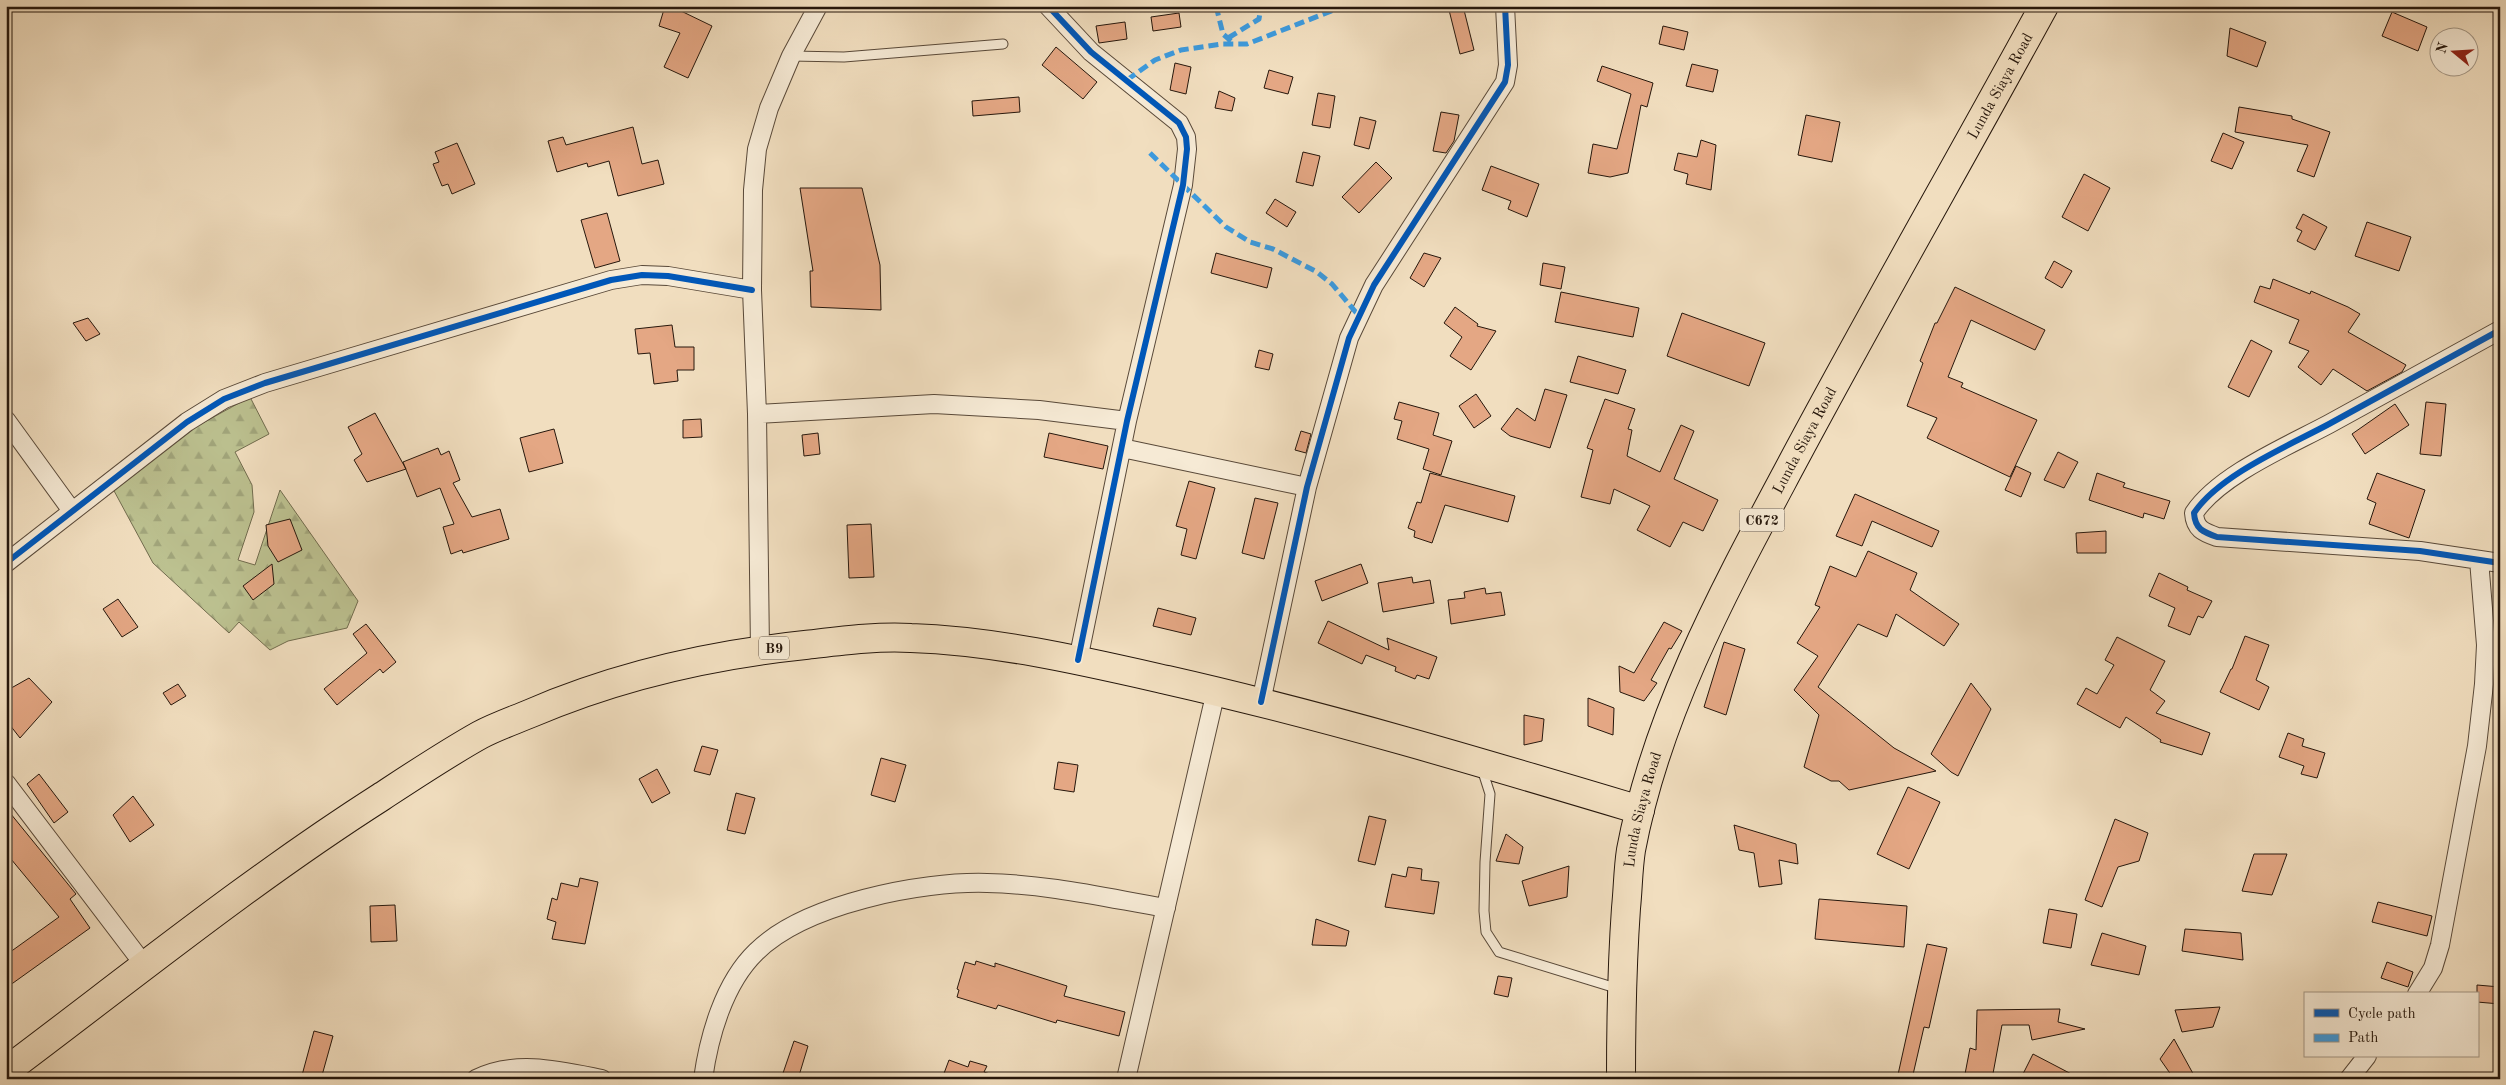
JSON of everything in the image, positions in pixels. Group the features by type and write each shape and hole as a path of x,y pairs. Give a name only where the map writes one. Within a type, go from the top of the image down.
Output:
{"main road":[{"name":"Lunda Siaya Road","path":"1621,1079 1622,990 1631,853 1640,810 1670,715 1701,640 1727,585 1844,366 2044,6"},
{"name":"B9","path":"6,1071 328,831 481,735 542,708 628,677 694,661 760,650 848,640 906,638 954,640 1078,660 1261,702 1479,762 1640,810"}],"street":[{"path":"760,650 757,414 752,290 753,199 757,150 769,108 791,56 818,6"},
{"path":"1048,6 1091,52 1179,123 1186,137 1184,185 1177,221 1127,420 1078,660"},
{"path":"1261,702 1307,487 1341,360 1349,338 1374,285 1505,82 1508,65 1505,6"},
{"path":"6,563 204,410 224,399 302,370 466,324 611,280 642,274 668,276 752,290"},
{"path":"2500,330 2261,460 2220,486 2201,502 2194,513 2195,523 2202,532 2217,537 2420,551 2500,563"},
{"path":"757,414 934,404 1039,410 1127,420"},
{"path":"6,420 72,511"},
{"path":"1122,448 1307,487"},
{"path":"2418,992 2433,968 2440,945 2477,746 2486,645 2479,560"},
{"path":"1126,1079 1216,691"},
{"path":"6,783 145,966"},
{"path":"703,1079 722,1004 739,974 756,951 781,934 810,919 854,902 912,888 944,884 988,883 1092,895 1166,908"},
{"path":"2349,1079 2365,1058"},
{"path":"476,1079 497,1071 522,1068 553,1069 602,1079"}],"lane":[{"path":"791,56 844,57 1003,44"},
{"path":"1479,762 1490,794 1484,901 1486,932 1499,952 1622,990"}],"green space":[{"path":"250,397 269,434 235,452 252,485 254,512 238,560 255,565 280,490 358,601 347,628 288,641 270,650 239,622 229,633 153,563 106,476"}],"building":[{"path":"665,6 683,6 681,11 712,26 688,78 664,67 680,33 659,26"},
{"path":"1448,6 1463,6 1474,50 1460,54"},
{"path":"2392,12 2427,27 2418,51 2382,36"},
{"path":"1179,13 1181,27 1153,31 1151,17"},
{"path":"1125,22 1127,39 1099,43 1096,26"},
{"path":"1663,26 1688,32 1684,50 1659,44"},
{"path":"2230,28 2266,42 2257,67 2227,56"},
{"path":"1056,47 1097,82 1083,99 1042,65"},
{"path":"1175,63 1191,67 1186,94 1170,90"},
{"path":"1692,64 1718,70 1713,92 1686,86"},
{"path":"1602,66 1653,83 1647,107 1641,105 1628,173 1610,177 1588,173 1593,144 1617,149 1631,94 1597,81"},
{"path":"1269,70 1293,77 1288,94 1264,88"},
{"path":"1219,91 1235,98 1232,111 1215,108"},
{"path":"1318,93 1335,96 1330,128 1312,125"},
{"path":"1019,97 1020,112 973,116 972,101"},
{"path":"2239,107 2292,116 2292,119 2330,132 2314,177 2297,171 2308,145 2235,132"},
{"path":"1441,112 1459,115 1454,141 1446,153 1433,151"},
{"path":"1806,115 1840,122 1832,162 1798,155"},
{"path":"1360,117 1376,121 1369,149 1354,145"},
{"path":"633,127 642,164 658,160 664,184 618,196 609,161 588,167 587,163 557,172 548,141 563,137 566,145"},
{"path":"2223,133 2244,142 2232,169 2211,161"},
{"path":"1701,140 1716,145 1711,190 1686,184 1688,174 1674,170 1678,153 1697,157"},
{"path":"457,143 475,184 452,194 448,184 442,186 433,164 439,162 435,152"},
{"path":"1303,152 1320,156 1313,186 1296,182"},
{"path":"1376,162 1392,178 1359,213 1342,197"},
{"path":"1491,166 1539,184 1527,217 1508,209 1511,201 1482,190"},
{"path":"2084,174 2110,188 2088,231 2062,217"},
{"path":"800,188 862,188 880,265 881,310 811,307 810,271 813,271"},
{"path":"1275,199 1296,212 1287,227 1266,213"},
{"path":"607,213 620,261 595,268 581,220"},
{"path":"2303,214 2327,227 2315,250 2297,241 2302,231 2296,228"},
{"path":"2367,222 2411,237 2399,271 2355,256"},
{"path":"1216,253 1272,268 1267,288 1211,273"},
{"path":"1424,253 1441,258 1424,287 1410,278"},
{"path":"2054,261 2072,271 2062,288 2045,278"},
{"path":"1543,263 1565,267 1561,289 1540,285"},
{"path":"2273,279 2310,294 2311,291 2360,314 2348,332 2406,365 2402,372 2367,391 2333,369 2321,385 2298,367 2309,351 2289,343 2299,320 2254,302 2260,286 2270,289"},
{"path":"1955,287 2045,330 2035,350 1971,320 1948,377 1963,383 1961,387 2037,420 2010,477 1927,438 1937,418 1907,406 1923,363 1920,361 1935,323 1937,323"},
{"path":"1561,292 1639,308 1633,337 1555,322"},
{"path":"1455,307 1478,324 1477,326 1496,331 1471,370 1450,356 1462,337 1444,323"},
{"path":"1682,313 1765,343 1749,386 1667,356"},
{"path":"88,318 100,334 86,341 73,323"},
{"path":"672,325 675,347 694,347 694,370 677,370 678,381 654,384 650,353 638,354 635,329"},
{"path":"2251,340 2272,351 2249,397 2228,387"},
{"path":"1259,350 1273,354 1269,370 1255,367"},
{"path":"1578,356 1626,370 1618,394 1570,382"},
{"path":"1545,389 1567,395 1550,448 1510,436 1501,429 1517,408 1535,421"},
{"path":"1476,394 1491,416 1474,428 1459,406"},
{"path":"1605,399 1635,409 1628,429 1632,430 1627,456 1660,472 1681,425 1694,431 1674,479 1718,500 1703,531 1683,522 1670,547 1637,530 1650,506 1614,489 1610,504 1581,497 1593,450 1587,448"},
{"path":"1399,402 1439,413 1433,435 1452,441 1441,475 1423,469 1429,449 1397,439 1402,421 1394,419"},
{"path":"2426,402 2446,404 2441,456 2420,454"},
{"path":"2395,404 2409,425 2365,454 2352,434"},
{"path":"375,413 406,469 367,482 354,460 362,454 348,427"},
{"path":"701,419 702,437 683,438 683,420"},
{"path":"554,429 563,463 529,472 520,438"},
{"path":"1301,431 1311,434 1306,453 1295,450"},
{"path":"818,433 820,454 804,456 802,435"},
{"path":"1049,433 1108,446 1103,469 1044,457"},
{"path":"438,448 441,455 449,451 460,480 453,483 472,517 500,509 509,539 463,553 462,550 451,554 443,527 454,524 440,488 417,497 403,462"},
{"path":"2058,452 2078,462 2064,488 2044,480"},
{"path":"2016,466 2031,473 2021,497 2005,490"},
{"path":"1430,473 1515,496 1508,522 1445,505 1432,543 1414,537 1415,531 1408,528 1417,502 1421,503"},
{"path":"2097,473 2125,483 2123,487 2170,501 2164,519 2144,513 2143,518 2089,500"},
{"path":"2377,473 2425,490 2409,538 2369,524 2376,503 2367,499"},
{"path":"1189,481 1215,488 1196,559 1181,555 1187,529 1176,526"},
{"path":"1855,494 1939,531 1932,547 1872,521 1862,546 1836,536"},
{"path":"1255,498 1278,503 1264,559 1242,553"},
{"path":"290,519 302,550 278,562 268,546 266,525"},
{"path":"871,524 874,577 849,578 847,525"},
{"path":"2106,531 2106,553 2077,553 2076,533"},
{"path":"1868,551 1917,573 1910,590 1959,624 1944,646 1896,614 1887,637 1858,624 1818,687 1894,748 1936,771 1849,790 1839,781 1831,781 1804,767 1819,715 1794,690 1818,656 1797,643 1820,607 1815,605 1830,566 1856,577"},
{"path":"272,564 274,584 253,600 243,586"},
{"path":"1361,564 1368,583 1322,601 1315,581"},
{"path":"2159,573 2188,587 2187,590 2212,601 2203,618 2198,616 2190,635 2168,626 2175,608 2149,596"},
{"path":"1412,577 1413,583 1430,580 1434,603 1383,612 1378,583"},
{"path":"1485,588 1486,594 1501,592 1505,615 1451,624 1448,600 1465,598 1464,592"},
{"path":"118,599 138,627 122,637 103,609"},
{"path":"1158,608 1196,618 1191,635 1153,626"},
{"path":"1328,621 1389,650 1387,638 1437,657 1429,679 1417,675 1415,679 1395,671 1396,667 1366,655 1362,664 1318,643"},
{"path":"1664,622 1682,631 1671,649 1669,648 1651,680 1657,683 1644,701 1620,692 1619,666 1634,673"},
{"path":"366,624 396,662 383,673 380,669 337,705 324,689 367,653 353,634"},
{"path":"2245,636 2269,645 2256,680 2269,687 2259,710 2220,692 2232,669"},
{"path":"2117,637 2165,661 2150,690 2165,701 2156,713 2210,733 2202,755 2160,742 2161,740 2126,717 2120,728 2077,704 2086,688 2097,694 2114,665 2105,660"},
{"path":"1724,642 1745,649 1726,715 1704,707"},
{"path":"29,678 52,702 20,738 6,720 6,691"},
{"path":"1971,683 1991,709 1958,776 1931,754"},
{"path":"178,684 186,696 171,705 163,693"},
{"path":"1588,698 1614,708 1613,735 1588,726"},
{"path":"1524,715 1544,719 1542,741 1524,745"},
{"path":"2288,733 2304,739 2302,746 2325,753 2317,778 2301,774 2304,766 2279,757"},
{"path":"702,746 718,750 710,775 694,771"},
{"path":"881,758 906,765 895,802 871,795"},
{"path":"1058,762 1078,765 1074,792 1054,789"},
{"path":"657,769 670,793 652,803 639,779"},
{"path":"39,774 68,812 54,823 27,784"},
{"path":"1908,787 1940,802 1909,869 1877,854"},
{"path":"736,793 755,798 745,834 727,830"},
{"path":"133,796 154,825 130,842 113,815"},
{"path":"6,808 76,894 70,899 90,928 6,988 6,955 59,917 6,853"},
{"path":"1369,816 1386,820 1375,865 1358,861"},
{"path":"2115,819 2148,833 2139,861 2118,867 2102,907 2085,900"},
{"path":"1734,825 1796,844 1798,864 1779,860 1782,884 1759,887 1754,853 1739,850"},
{"path":"1506,834 1523,847 1519,864 1496,861"},
{"path":"2254,854 2287,854 2272,895 2242,891"},
{"path":"1569,866 1567,897 1529,906 1522,881"},
{"path":"1408,867 1422,869 1421,880 1439,882 1434,914 1385,907 1392,874 1406,877"},
{"path":"580,878 598,882 585,944 552,939 556,922 547,919 552,898 557,900 561,883 578,887"},
{"path":"1819,899 1907,906 1904,947 1815,939"},
{"path":"2378,902 2432,916 2427,936 2372,922"},
{"path":"395,905 397,941 371,942 370,906"},
{"path":"2049,909 2077,914 2071,948 2043,943"},
{"path":"1316,919 1349,931 1346,946 1312,945"},
{"path":"2185,929 2241,933 2243,960 2182,951"},
{"path":"2102,933 2146,946 2139,975 2091,965"},
{"path":"1927,944 1947,948 1929,1028 1924,1027 1912,1079 1897,1079"},
{"path":"976,961 995,967 995,963 1067,986 1064,996 1125,1012 1119,1036 1057,1020 1056,1023 998,1005 996,1009 957,997 959,990 957,989 965,962 975,965"},
{"path":"2387,962 2413,972 2408,987 2381,978"},
{"path":"1498,976 1512,978 1508,997 1494,994"},
{"path":"2477,985 2500,987 2500,1004 2478,1002"},
{"path":"2220,1007 2213,1027 2182,1032 2175,1010"},
{"path":"2060,1009 2058,1022 2085,1029 2032,1040 2029,1025 2002,1025 1992,1079 1969,1079 1970,1075 1965,1074 1970,1048 1976,1050 1977,1010"},
{"path":"314,1031 333,1036 321,1079 301,1079"},
{"path":"2174,1039 2196,1079 2174,1079 2160,1059"},
{"path":"794,1041 808,1046 798,1079 781,1079"},
{"path":"2033,1054 2081,1079 2021,1078"},
{"path":"949,1060 968,1067 970,1061 987,1066 984,1072 996,1076 996,1079 952,1079 943,1076"}],"marked path":[{"path":"1216,6 1223,34 1231,41"},
{"path":"1228,38 1259,19 1261,6"},
{"path":"1127,80 1155,60 1181,50 1222,44 1247,44 1344,6"},
{"path":"1150,153 1226,227 1250,242 1273,249 1317,272 1332,284 1359,316"}],"cycle path":[{"path":"1048,6 1091,52 1179,123 1186,137 1187,149 1183,185 1127,421 1078,660"},
{"path":"1261,702 1307,487 1349,338 1374,285 1505,82 1508,65 1505,6"},
{"path":"6,563 187,422 224,399 265,383 611,280 642,275 668,276 752,290"},
{"path":"2500,330 2237,474 2205,499 2194,513 2198,526 2217,537 2420,551 2500,563"}]}
